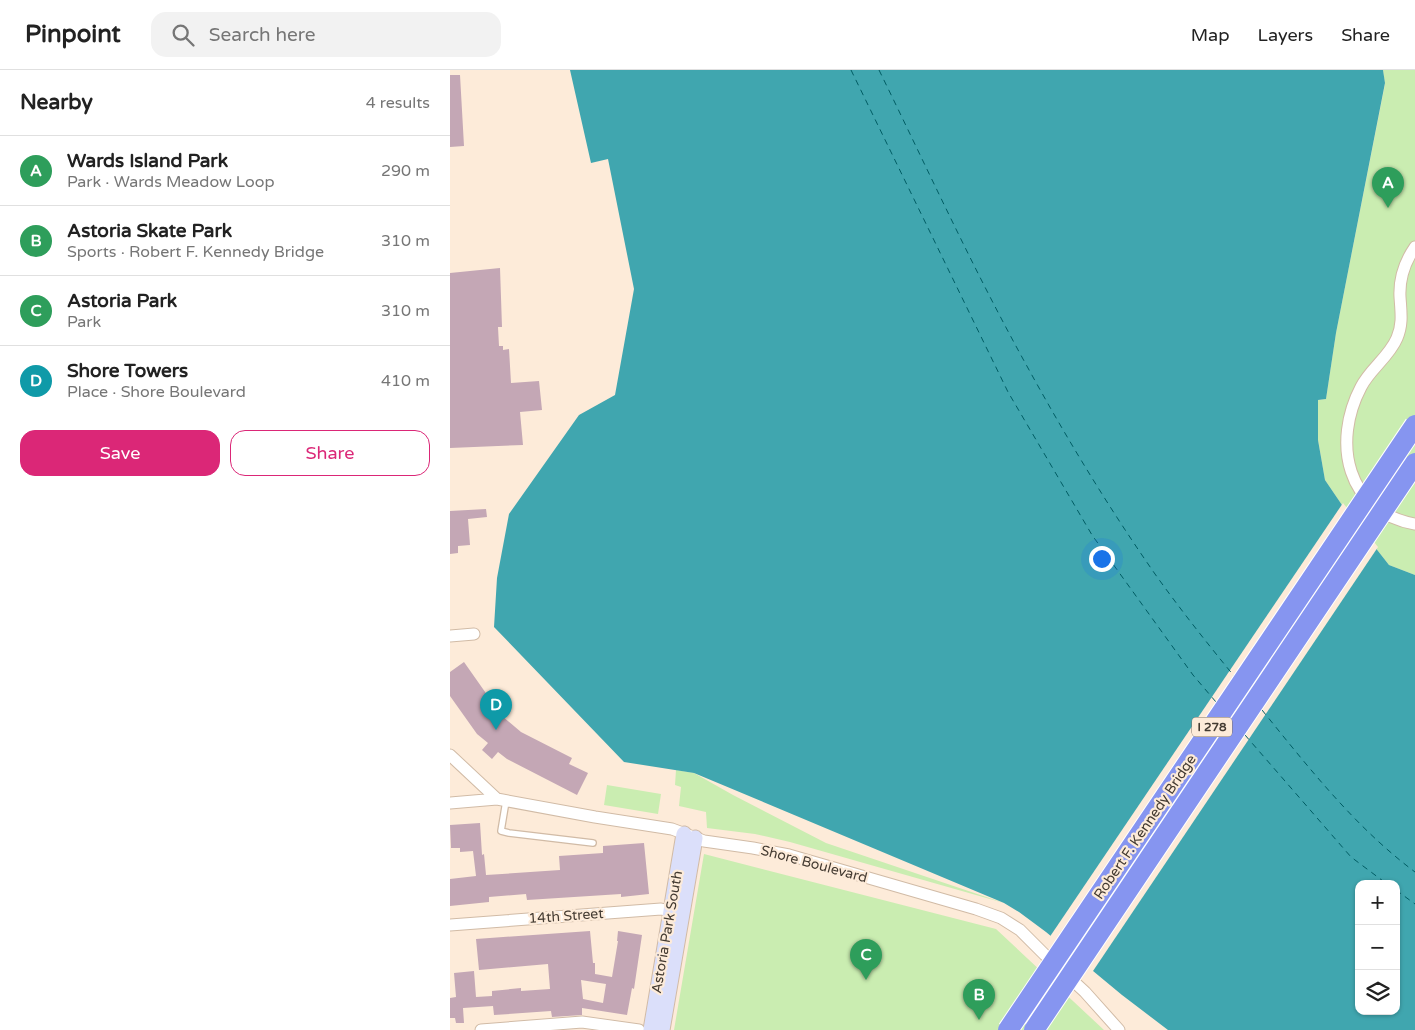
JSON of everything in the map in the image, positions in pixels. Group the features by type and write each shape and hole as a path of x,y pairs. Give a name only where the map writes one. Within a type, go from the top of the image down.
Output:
{"highway":[{"name":"Robert F. Kennedy Bridge","path":"1008,1030 1415,425"},
{"name":"Robert F. Kennedy Bridge","path":"1034,1030 1415,463"}],"street":[{"path":"1415,248 1402,271 1400,289 1402,315 1396,340 1391,350 1367,376 1361,387 1350,413 1346,446 1347,459 1354,482 1369,502 1392,517 1415,524"},
{"path":"450,636 474,634"},
{"path":"450,755 502,800"},
{"name":"Shore Boulevard","path":"450,803 502,800 595,817 672,828 694,838 789,855 976,909 1002,918 1020,930 1086,992 1119,1030"},
{"name":"Astoria Park South","path":"650,1030 694,838"},
{"name":"14th Street","path":"450,925 661,909 676,912"},
{"name":"Astoria Park South","path":"662,1030 676,912"},
{"path":"481,1030 582,1022 639,1030"}],"lane":[{"path":"502,800 501,830 510,833 593,844"}],"green space":[{"path":"1383,70 1415,70 1415,575 1389,565 1342,505 1325,480 1318,440 1318,400 1326,399 1336,333 1385,84"},
{"path":"676,770 694,773 826,843 1004,903 790,842 755,834 707,828 706,812 679,806 681,787 675,785"},
{"path":"607,785 661,794 658,814 604,805"},
{"path":"704,854 996,929 1104,1030 674,1030"}],"water":[{"path":"570,70 1383,70 1385,83 1336,333 1326,399 1318,400 1318,440 1325,480 1342,505 1389,565 1415,575 1415,1030 1168,1030 1122,995 1046,932 1004,903 694,773 624,762 494,627 497,578 509,514 579,415 615,395 634,289 608,159 591,163"}],"pier":[{"path":"1343,503 1378,547 1091,974 1049,938"}],"building":[{"path":"450,75 460,75 464,146 450,147"},
{"path":"500,268 502,327 498,327 499,346 503,346 503,350 509,349 511,383 539,381 542,410 520,412 523,445 450,448 450,273"},
{"path":"486,509 487,517 468,519 470,545 458,546 458,553 450,554 450,511"},
{"path":"464,662 502,716 521,732 572,758 569,764 588,773 577,795 507,759 498,752 492,759 482,750 488,743 477,734 450,696 450,672"},
{"path":"480,823 482,855 484,854 486,875 560,870 559,856 603,853 603,846 644,843 649,894 621,897 621,894 527,900 526,894 489,897 489,902 450,906 450,879 476,876 473,851 460,852 460,848 451,848 450,825"},
{"path":"590,931 595,974 612,977 618,931 642,935 634,989 632,988 627,1015 582,1008 582,1015 552,1017 551,1011 494,1015 493,1006 463,1008 464,1023 456,1023 455,1018 450,1018 450,998 456,997 454,973 474,971 476,997 492,996 492,991 521,988 521,991 550,989 548,964 479,970 476,939","holes":["581,980 606,984 603,1003 583,999"]}],"ferry route":[{"path":"851,70 1008,392 1092,535 1193,675 1216,702"},
{"path":"879,70 989,295 1058,421 1105,499 1155,574 1234,676"},
{"path":"1262,710 1334,796 1372,836 1415,872"},
{"path":"1245,735 1351,857 1382,880"},
{"path":"1400,893 1415,904"}],"place":[{"name":"Wards Island Park","path":"1388,208"},
{"name":"Shore Towers","path":"496,730"},
{"name":"Astoria Park","path":"866,980"},
{"name":"Astoria Skate Park","path":"979,1020"}]}
